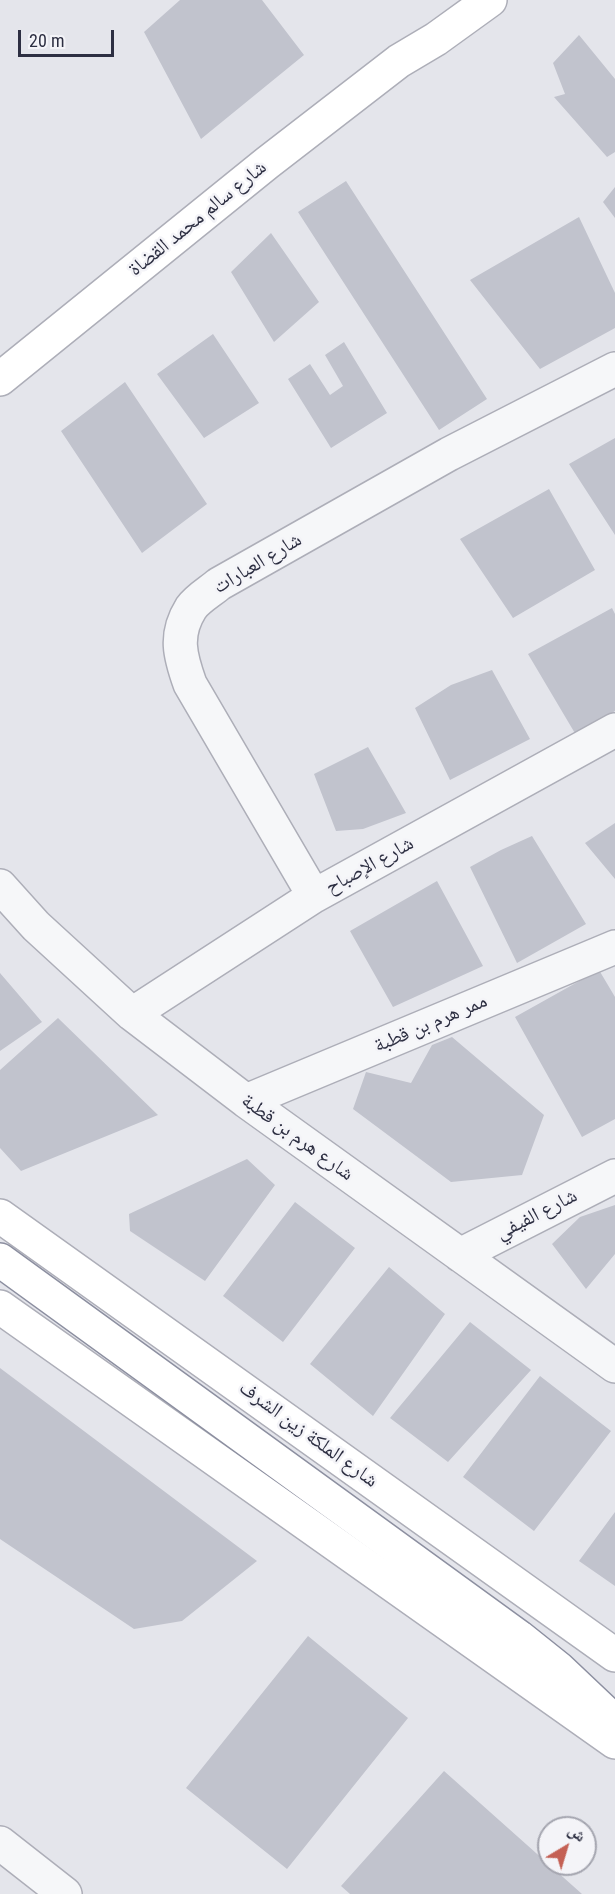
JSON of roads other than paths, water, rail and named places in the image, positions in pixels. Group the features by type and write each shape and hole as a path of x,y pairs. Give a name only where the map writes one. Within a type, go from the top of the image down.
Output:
{"main road":[{"name":"شارع سالم محمد القضاة","path":"399,61 418,33 451,0"},
{"name":"شارع سالم محمد القضاة","path":"0,379 267,163 399,61 436,39 490,0"},
{"name":"شارع الملكة زين الشرف","path":"0,1216 615,1655"},
{"path":"0,1260 519,1637 559,1669 615,1722"},
{"path":"0,1307 615,1742"}],"street":[{"name":"شارع العبارات","path":"314,896 190,684 180,656 180,632 192,607 219,584 449,454 615,369"},
{"name":"شارع الإصباح","path":"132,1014 314,896 615,730"},
{"name":"شارع هرم بن قطبة","path":"0,886 36,926 132,1014 246,1101 615,1366"},
{"name":"ممر هرم بن قطبة","path":"246,1101 615,947"},
{"name":"شارع الفيفي","path":"460,1254 615,1176"},
{"path":"0,1843 65,1894"}]}
